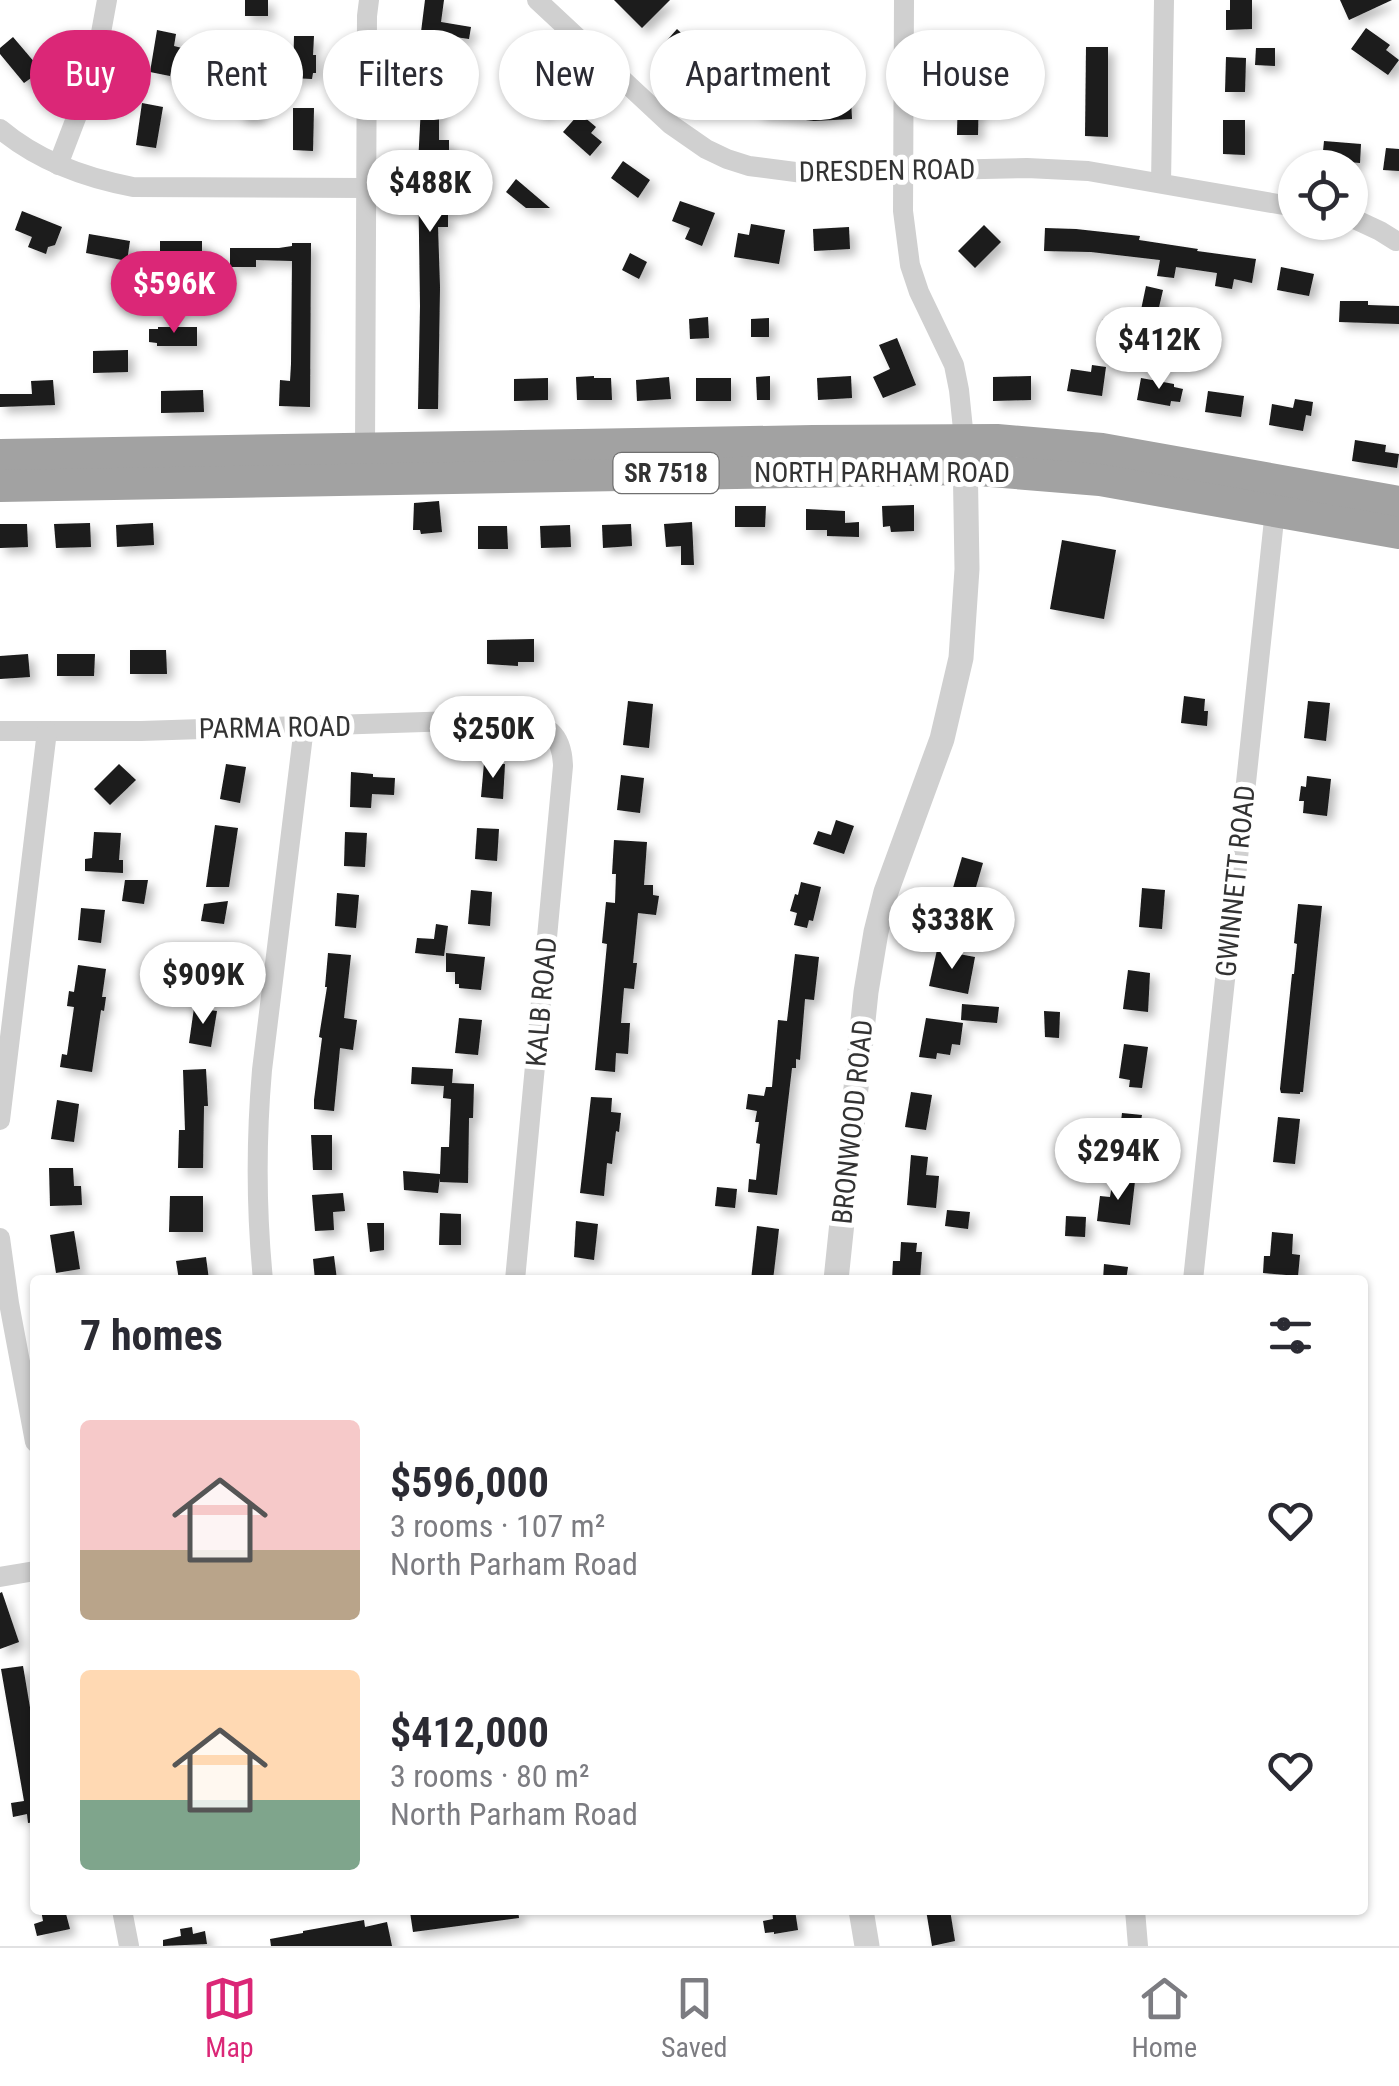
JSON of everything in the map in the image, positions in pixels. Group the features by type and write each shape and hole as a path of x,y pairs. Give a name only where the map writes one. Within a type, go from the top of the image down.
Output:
{"highway":[{"name":"NORTH PARHAM ROAD","path":"0,455 365,464 1102,450 1399,533"},
{"name":"NORTH PARHAM ROAD","path":"0,486 365,464"},
{"name":"NORTH PARHAM ROAD","path":"1277,496 1399,502"}],"street":[{"path":"58,165 94,71 107,0"},
{"path":"365,464 369,0"},
{"name":"DRESDEN ROAD","path":"537,0 670,124 727,160 803,173 1027,168 1088,171 1278,204"},
{"path":"904,0 903,211 910,265 954,365 965,454"},
{"path":"1161,182 1164,0"},
{"path":"0,129 15,142 58,165 103,182 133,187 365,188"},
{"path":"1368,225 1396,241"},
{"name":"BRONWOOD ROAD","path":"837,1275 866,992 876,932 886,892 942,739 961,658 966,606 965,454"},
{"name":"GWINNETT ROAD","path":"1194,1275 1277,496"},
{"name":"PARMA ROAD","path":"0,731 304,727 516,719 537,722 548,729"},
{"path":"263,1275 256,1173 260,1087 304,727"},
{"name":"KALB ROAD","path":"515,1275 563,766 560,744 548,729"},
{"path":"0,1120 47,731"},
{"path":"0,1238 30,1415"},
{"path":"0,1577 30,1572"},
{"path":"125,1915 129,1946"},
{"path":"863,1915 867,1946"},
{"path":"1135,1915 1138,1946"}],"building":[{"path":"245,0 268,0 268,16 245,16"},
{"path":"425,0 444,0 441,22 471,27 470,30 421,30"},
{"path":"614,0 670,0 642,28"},
{"path":"1230,0 1252,0 1252,29 1226,30"},
{"path":"1340,0 1392,0 1349,20"},
{"path":"1366,28 1390,45 1386,50 1399,60 1388,75 1351,49"},
{"path":"157,30 171,33 170,76 151,72"},
{"path":"303,36 314,36 316,73 312,79 303,79"},
{"path":"13,37 30,57 30,79 24,83 0,54 0,48"},
{"path":"1086,47 1108,47 1108,137 1085,136"},
{"path":"1256,48 1275,48 1275,66 1255,65"},
{"path":"1226,57 1246,58 1245,92 1225,92"},
{"path":"151,105 163,107 156,148 136,145 140,120 151,120"},
{"path":"303,108 314,108 313,151 293,150 293,120 303,120"},
{"path":"420,120 439,120 439,140 449,140 449,154 439,154 438,213 448,213 448,227 438,227 438,409 418,409"},
{"path":"574,120 588,120 596,127 591,133 602,142 590,156 563,132"},
{"path":"957,120 978,120 978,135 957,135"},
{"path":"1223,120 1245,120 1245,155 1223,154"},
{"path":"1324,141 1361,144 1361,150 1323,150"},
{"path":"1386,148 1399,149 1399,171 1383,170"},
{"path":"623,161 650,180 638,198 611,178"},
{"path":"516,179 550,208 526,208 506,192"},
{"path":"680,201 715,213 702,246 685,239 690,228 672,221"},
{"path":"22,211 62,227 55,245 48,247 46,254 28,247 32,237 15,230"},
{"path":"751,224 785,230 779,264 734,257 738,233 749,235"},
{"path":"984,225 1001,242 975,268 958,251"},
{"path":"849,227 850,249 814,251 813,229"},
{"path":"1045,228 1140,236 1139,240 1256,259 1252,283 1234,279 1232,289 1215,286 1217,273 1176,267 1174,278 1157,276 1160,260 1044,251"},
{"path":"89,234 130,241 127,261 86,253"},
{"path":"160,241 202,241 202,261 184,261 184,272 160,272"},
{"path":"311,243 310,407 279,406 280,380 290,381 292,261 256,260 256,267 230,267 230,248 279,248"},
{"path":"630,253 647,262 639,279 622,270"},
{"path":"1281,267 1314,274 1309,296 1277,290"},
{"path":"1146,286 1163,290 1149,350 1099,335 1103,319 1133,327 1133,323 1138,324"},
{"path":"1340,301 1399,306 1399,324 1339,322"},
{"path":"708,317 709,338 690,339 689,319"},
{"path":"769,318 769,337 751,337 751,319"},
{"path":"197,327 197,346 157,346 149,342 149,329"},
{"path":"897,338 916,385 883,398 873,377 890,369 879,345"},
{"path":"128,350 128,372 93,373 93,351"},
{"path":"1092,365 1106,367 1102,396 1067,391 1071,369 1091,372"},
{"path":"770,376 770,400 757,400 756,377"},
{"path":"851,376 852,398 818,400 817,378"},
{"path":"1031,376 1031,400 993,401 993,377"},
{"path":"576,377 611,378 612,400 577,400"},
{"path":"669,377 671,399 637,401 636,380"},
{"path":"548,378 548,400 514,401 514,379"},
{"path":"696,378 731,378 731,401 696,401"},
{"path":"1141,378 1183,389 1180,402 1171,401 1170,406 1137,400"},
{"path":"53,380 55,405 0,407 0,394 32,394 31,381"},
{"path":"203,390 204,412 161,413 161,391"},
{"path":"1208,391 1244,396 1241,417 1205,412"},
{"path":"1295,399 1313,402 1303,431 1269,425 1272,404 1293,408"},
{"path":"1355,440 1386,445 1385,452 1399,454 1397,468 1352,461"},
{"path":"439,501 442,532 421,534 420,530 413,530 414,503"},
{"path":"914,505 914,531 891,532 890,526 883,527 882,506"},
{"path":"735,506 766,506 765,527 735,527"},
{"path":"806,509 845,511 845,523 859,522 859,537 827,536 827,530 806,530"},
{"path":"692,522 694,565 681,565 681,546 666,547 664,524"},
{"path":"90,523 91,547 56,548 54,524"},
{"path":"153,523 154,545 117,547 116,525"},
{"path":"0,524 27,524 28,547 0,548"},
{"path":"631,524 632,546 603,548 602,525"},
{"path":"570,525 571,547 541,548 540,526"},
{"path":"478,526 507,526 508,549 478,549"},
{"path":"1062,540 1116,550 1104,619 1050,609"},
{"path":"534,639 534,662 518,662 518,666 487,664 487,640"},
{"path":"130,650 166,650 167,674 130,674"},
{"path":"28,654 30,677 0,679 0,656"},
{"path":"57,654 95,654 94,676 57,676"},
{"path":"1184,696 1205,699 1207,726 1181,723"},
{"path":"628,701 653,704 649,748 623,745"},
{"path":"1308,701 1330,703 1326,741 1304,738"},
{"path":"484,763 505,764 503,799 481,797"},
{"path":"119,764 136,780 110,805 94,789"},
{"path":"226,764 246,767 240,803 220,799"},
{"path":"351,772 395,778 394,795 372,794 371,808 350,807"},
{"path":"621,775 644,778 640,813 617,810"},
{"path":"1307,776 1331,779 1327,816 1303,813 1304,801 1299,801"},
{"path":"836,820 854,826 844,854 813,844 818,831 831,835"},
{"path":"215,825 238,828 229,887 206,887"},
{"path":"477,828 499,829 497,861 475,859"},
{"path":"94,832 121,833 119,860 123,860 123,873 85,871 85,859 92,858"},
{"path":"345,832 367,833 365,867 344,866"},
{"path":"614,840 647,842 644,885 653,885 653,895 659,896 656,915 638,913 634,989 624,988 621,1023 630,1023 628,1054 616,1053 615,1072 595,1070 607,944 602,943 606,902 615,903"},
{"path":"962,857 983,863 969,911 948,905"},
{"path":"125,880 148,880 144,904 122,901"},
{"path":"801,882 821,887 813,921 809,920 807,928 794,925 797,913 790,911"},
{"path":"1142,888 1165,890 1162,929 1139,927"},
{"path":"471,890 492,892 490,926 468,924"},
{"path":"337,893 359,895 356,928 335,926"},
{"path":"228,901 224,924 201,921 204,904"},
{"path":"1298,904 1322,906 1300,1094 1281,1093 1280,1089"},
{"path":"81,908 105,910 101,943 78,940"},
{"path":"436,924 448,926 444,956 415,953 417,938 434,939"},
{"path":"200,945 225,950 218,985 193,980"},
{"path":"937,950 975,957 968,994 929,986"},
{"path":"328,953 351,955 344,1018 357,1020 353,1050 340,1048 334,1111 314,1109"},
{"path":"446,953 485,957 481,990 455,984 455,972 446,972"},
{"path":"795,954 819,957 814,1000 805,999 800,1060 796,1059 796,1068 792,1068 777,1195 748,1192 749,1179 756,1180 760,1144 756,1143 757,1111 746,1109 748,1094 764,1096 766,1087 772,1087 778,1020 787,1021"},
{"path":"78,965 106,969 102,997 106,997 92,1072 60,1067 62,1054 67,1055 74,1007 67,1006 69,991 74,992"},
{"path":"1128,970 1150,973 1148,1012 1123,1009"},
{"path":"962,1004 999,1007 997,1023 961,1020"},
{"path":"194,1008 217,1011 211,1047 189,1043"},
{"path":"1044,1011 1060,1012 1059,1038 1045,1037"},
{"path":"459,1018 482,1020 478,1055 455,1053"},
{"path":"926,1018 963,1023 960,1045 952,1044 950,1055 937,1053 936,1059 919,1057"},
{"path":"1124,1044 1148,1047 1142,1088 1129,1087 1130,1080 1119,1078"},
{"path":"412,1067 453,1069 452,1083 474,1084 468,1183 440,1182 440,1178 438,1193 404,1190 403,1171 440,1174 441,1147 449,1147 451,1099 443,1098 444,1086 411,1084"},
{"path":"206,1069 208,1106 204,1106 203,1168 178,1168 179,1130 185,1130 183,1070"},
{"path":"911,1092 932,1095 926,1130 905,1127"},
{"path":"591,1097 612,1098 611,1112 621,1113 612,1164 607,1163 604,1196 580,1193"},
{"path":"57,1100 79,1104 74,1142 51,1139"},
{"path":"1122,1113 1142,1115 1138,1149 1118,1146"},
{"path":"1278,1117 1300,1119 1295,1164 1273,1162"},
{"path":"311,1135 332,1135 332,1170 313,1170"},
{"path":"911,1155 928,1157 926,1175 939,1176 936,1208 907,1205"},
{"path":"49,1168 73,1168 74,1186 81,1186 82,1205 50,1206"},
{"path":"1113,1179 1135,1181 1130,1225 1097,1221 1100,1196 1110,1197"},
{"path":"717,1187 737,1189 735,1208 715,1206"},
{"path":"343,1193 345,1211 333,1212 334,1230 315,1231 312,1195"},
{"path":"170,1196 203,1196 203,1232 169,1232"},
{"path":"947,1210 970,1212 968,1229 945,1226"},
{"path":"440,1213 461,1214 461,1245 439,1245"},
{"path":"1066,1216 1086,1217 1085,1237 1065,1236"},
{"path":"576,1221 598,1224 594,1260 574,1257"},
{"path":"367,1223 384,1223 384,1250 370,1252"},
{"path":"757,1226 779,1229 774,1275 752,1275"},
{"path":"74,1231 80,1269 56,1273 50,1235"},
{"path":"1272,1232 1293,1234 1292,1254 1300,1255 1298,1275 1263,1273 1264,1256 1270,1256"},
{"path":"901,1242 917,1243 916,1252 922,1252 920,1275 892,1275 893,1261 900,1261"},
{"path":"334,1256 336,1275 315,1275 313,1259"},
{"path":"206,1257 208,1275 178,1275 176,1261"},
{"path":"1104,1264 1128,1267 1127,1275 1103,1275"},
{"path":"0,1593 19,1642 0,1649"},
{"path":"23,1666 30,1707 30,1823 27,1814 13,1817 11,1803 24,1801 1,1669"},
{"path":"42,1915 66,1915 70,1929 37,1936 34,1924 43,1921"},
{"path":"410,1915 519,1915 519,1918 413,1932"},
{"path":"773,1915 796,1915 798,1930 765,1933 763,1921 773,1919"},
{"path":"927,1915 951,1915 955,1941 932,1946"},
{"path":"364,1920 365,1927 387,1922 392,1946 271,1946 270,1939"},
{"path":"192,1927 193,1934 205,1931 207,1944 163,1946 163,1940 181,1936 180,1929"}]}
